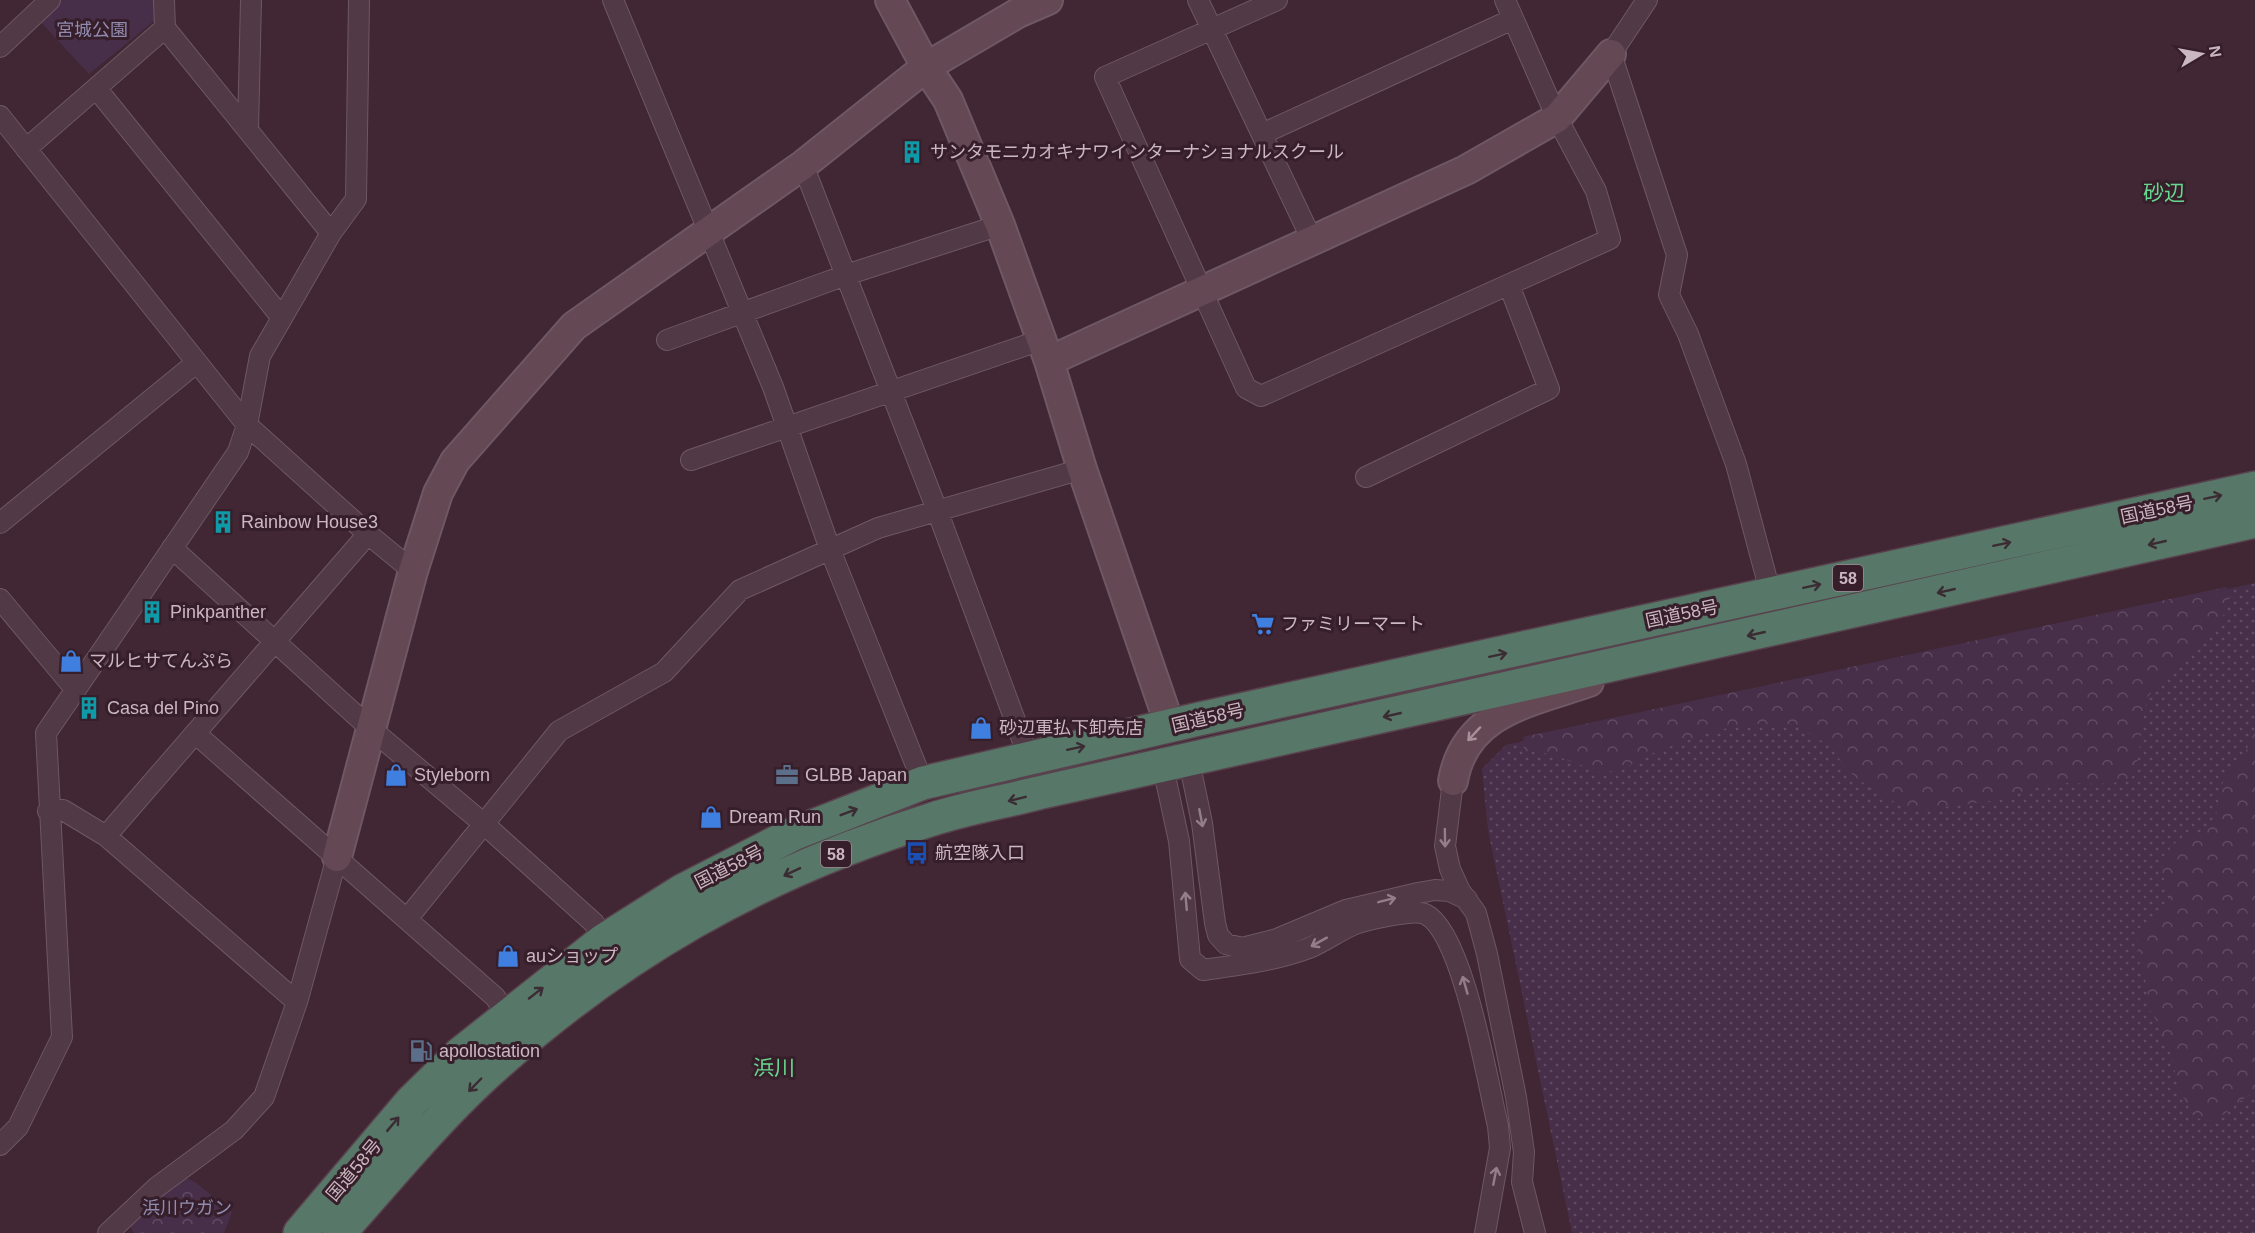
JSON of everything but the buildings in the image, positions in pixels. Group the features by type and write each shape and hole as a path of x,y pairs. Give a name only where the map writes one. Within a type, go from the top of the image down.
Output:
{"highway":[{"name":"国道58号","path":"300,1233 412,1101 460,1054 603,941 682,891 793,834 923,783 1170,726 2255,488"},
{"name":"国道58号","path":"339,1233 474,1086 537,1030 618,966 700,916 809,864 933,819 2255,521"}],"street":[{"path":"0,47 50,0"},
{"path":"164,0 165,27 332,233"},
{"path":"248,130 251,0"},
{"path":"1,1140 18,1127 62,1037 48,811 46,733 238,452 247,425 260,356 332,233 356,199 359,0"},
{"path":"612,0 741,312 787,428 831,552 923,783"},
{"path":"890,0 926,67 948,100 1000,225 1045,350 1082,469 1170,726 1176,764 1179,841 1190,958 1203,970 1253,963 1310,947 1360,922 1414,912 1426,914 1448,940 1459,965 1498,1095 1524,1152 1522,1182 1535,1233"},
{"path":"108,1233 157,1187 234,1130 264,1097 297,1002 413,571 438,493 455,461 574,326 708,234 803,165 926,67 1018,13 1048,0"},
{"path":"1198,0 1312,240"},
{"path":"1277,0 1105,78 1246,388 1261,396 1610,239 1596,191 1557,118 1505,0"},
{"path":"691,460 891,391 1045,350 1203,290 1466,170 1557,118 1611,54 1647,0"},
{"path":"1262,134 1513,19"},
{"path":"26,149 165,27"},
{"path":"1611,54 1677,255 1669,295 1688,334 1736,464 1771,595"},
{"path":"96,88 282,318"},
{"path":"0,116 247,425 368,534 413,571"},
{"path":"803,165 937,510 1029,758"},
{"path":"667,340 846,274 1000,225"},
{"path":"1366,477 1549,388 1509,285"},
{"path":"0,523 196,363"},
{"path":"406,919 559,730 664,672 740,590 831,552 878,528 1082,469"},
{"path":"106,836 368,534"},
{"path":"172,548 371,729 484,824 594,923 603,941"},
{"path":"0,599 75,689"},
{"path":"1485,1233 1495,1149 1503,1035 1476,913 1450,869 1445,846 1445,825 1456,761 1467,742 1500,713 1682,651"},
{"path":"196,734 495,997 508,1016"},
{"path":"1176,764 1202,823 1215,923 1218,935 1226,944 1242,948 1277,939 1346,910 1418,893 1436,890 1449,891 1467,899"},
{"path":"48,811 63,810 106,836 297,1002"}],"green space":[{"name":"宮城公園","path":"58,0 155,0 154,21 89,74 38,19"},
{"path":"2255,583 2255,1233 1572,1233 1488,830 1482,769 1506,745"},
{"path":"2226,587 2231,593 2222,619 2208,637 2168,672 2147,698 2135,775 2122,782 2062,783 2030,788 2005,799 1916,811 1879,795 1848,771 1830,746 1794,724 1754,724 1711,731 1643,757 1621,771 1599,772 1551,754 1524,751 1523,737"},
{"path":"2255,733 2255,1090 2215,1121 2195,1118 2179,1090 2172,1059 2161,1028 2149,1009 2146,983 2139,961 2138,937 2159,912 2168,907 2171,892 2162,866 2168,852 2173,845 2189,833 2199,835 2216,822 2218,801 2227,772 2244,755"},
{"name":"浜川ウガン","path":"183,1177 195,1182 232,1212 224,1233 134,1233 130,1226"}],"place":[{"name":"サンタモニカオキナワインターナショナルスクール","path":"912,152"},
{"name":"Rainbow House3","path":"223,522"},
{"name":"Pinkpanther","path":"152,612"},
{"name":"ファミリーマート","path":"1263,624"},
{"name":"マルヒサてんぷら","path":"71,661"},
{"name":"Casa del Pino","path":"89,708"},
{"name":"砂辺軍払下卸売店","path":"981,728"},
{"name":"Styleborn","path":"396,775"},
{"name":"GLBB Japan","path":"787,775"},
{"name":"Dream Run","path":"711,817"},
{"name":"航空隊入口","path":"917,853"},
{"name":"auショップ","path":"508,956"},
{"name":"apollostation","path":"421,1051"}],"district":[{"name":"砂辺","path":"2164,192"},
{"name":"浜川","path":"774,1067"}]}
